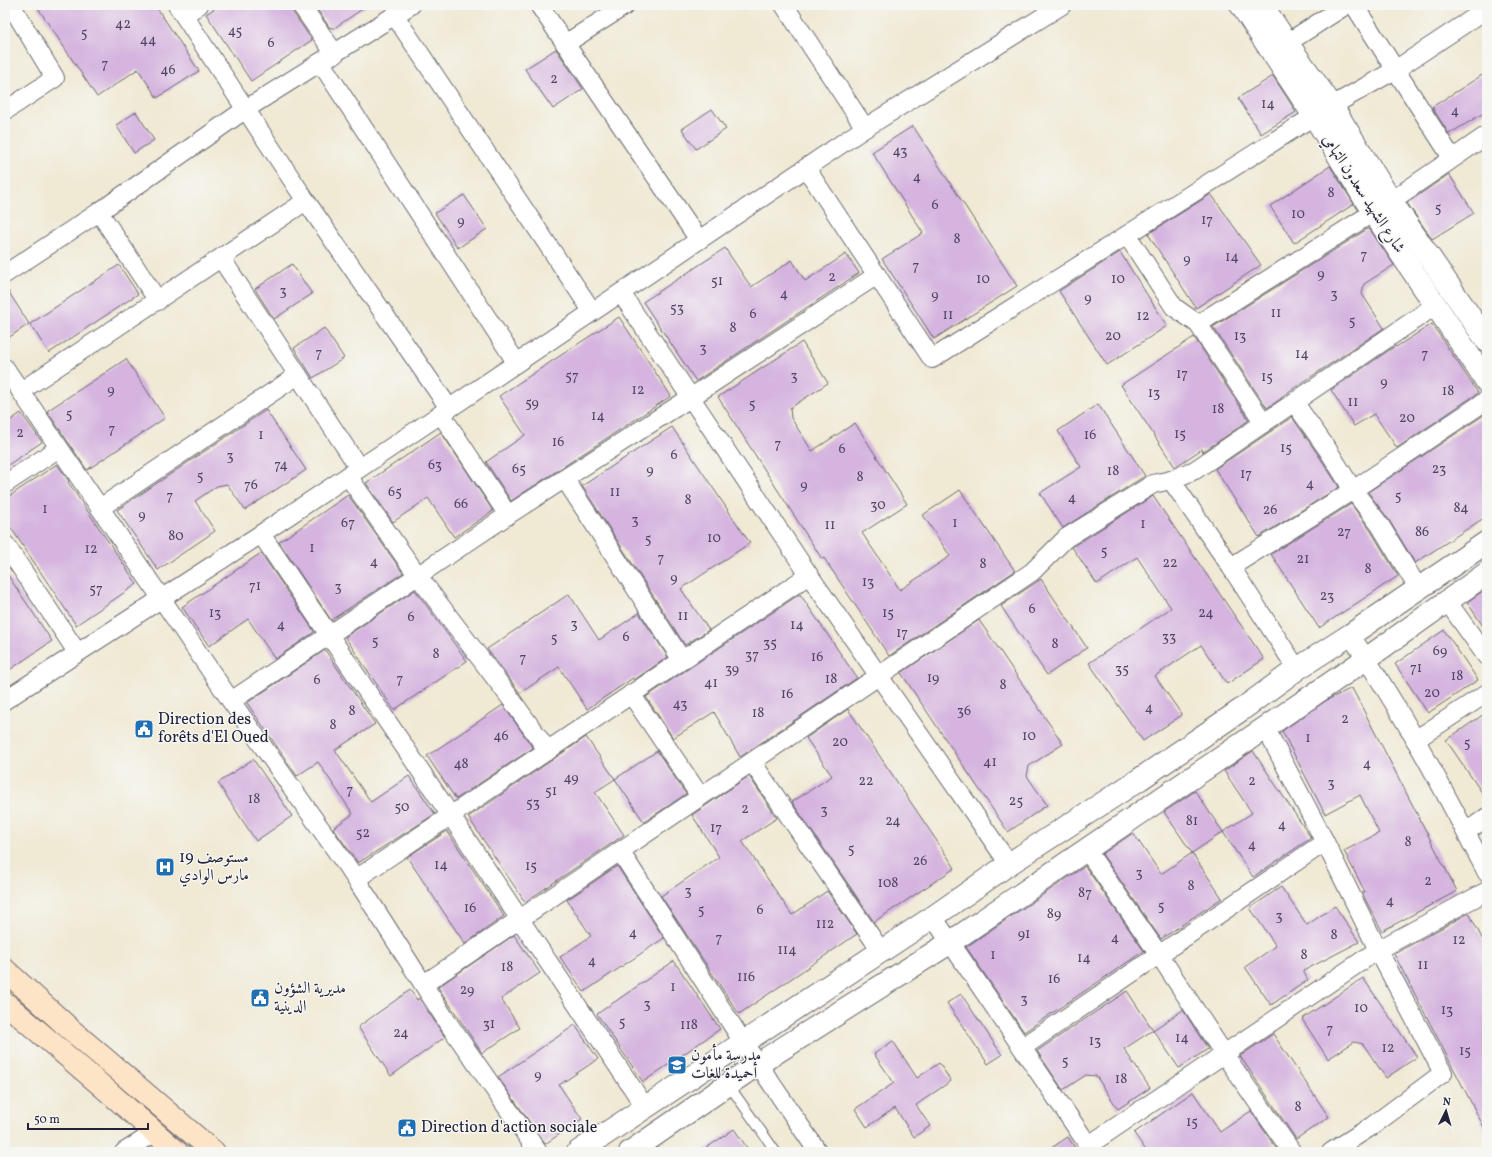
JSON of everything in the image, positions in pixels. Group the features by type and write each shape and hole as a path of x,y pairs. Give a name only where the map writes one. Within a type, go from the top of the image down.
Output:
{"main road":[{"path":"5,970 70,1029 214,1152"},
{"path":"5,1003 176,1152"}],"street":[{"path":"5,111 55,78 11,5"},
{"path":"199,5 181,10 445,411 508,515"},
{"path":"301,5 328,59 516,362"},
{"path":"5,274 99,212 246,109 328,59 411,5"},
{"path":"539,5 699,240"},
{"path":"565,44 626,5"},
{"path":"784,5 865,128"},
{"path":"5,700 261,534 865,128 1062,5"},
{"name":"شارع الشهيد سعدون التهامي","path":"1241,5 1323,111"},
{"name":"شارع الشهيد سعدون التهامي","path":"1262,5 1286,43 1323,111 1382,207 1436,305 1487,382"},
{"path":"1286,43 1346,5"},
{"path":"1354,5 1452,158"},
{"path":"806,168 932,358 1127,235 1154,216 1323,111 1395,70 1487,10"},
{"path":"395,16 592,311"},
{"path":"1198,324 1382,207 1487,135"},
{"path":"21,391 306,201"},
{"name":"شارع الشهيد سعدون التهامي","path":"1382,207 1487,341"},
{"path":"99,212 158,301"},
{"path":"1127,235 1174,307 1198,324 1264,423"},
{"path":"221,258 298,375 354,472 418,576 511,698 548,750"},
{"path":"231,701 508,515 877,275"},
{"path":"620,293 809,575 1009,864"},
{"path":"424,984 1032,572 1066,538 1153,484 1171,480 1195,470 1436,305"},
{"path":"5,368 231,701 356,879 448,1022 538,1152"},
{"path":"100,508 298,375"},
{"path":"1231,567 1353,490 1487,400"},
{"path":"1294,402 1328,450 1353,490 1380,525 1418,588"},
{"path":"5,484 59,448"},
{"path":"565,479 682,660"},
{"path":"1171,480 1231,567 1297,669"},
{"path":"261,534 645,1107"},
{"path":"578,1152 933,917 1009,864 1140,779 1241,710 1297,669 1487,542"},
{"path":"5,544 78,652"},
{"path":"630,1152 758,1064 951,942 1366,659 1487,573"},
{"path":"356,879 809,575"},
{"path":"1446,601 1487,658"},
{"path":"1350,635 1415,740 1487,873"},
{"path":"1415,740 1487,693"},
{"path":"631,694 700,796"},
{"path":"1265,727 1326,842 1378,950 1443,1073 1372,1126 1331,1152"},
{"path":"752,762 881,951"},
{"path":"1466,832 1487,817"},
{"path":"1023,1048 1326,842"},
{"path":"1086,849 1292,1152"},
{"path":"620,851 743,1042 818,1152"},
{"path":"933,917 1091,1148 1224,1054 1378,950 1487,892"},
{"path":"124,1152 154,1133"}],"lane":[{"path":"728,1084 776,1152"}],"building":[{"path":"36,5 155,5 199,71 157,98 138,69 97,97"},
{"path":"220,5 291,5 292,11 312,40 251,81 206,14"},
{"path":"314,5 368,5 333,29 331,27 330,28"},
{"path":"556,49 583,89 553,109 525,69"},
{"path":"1487,72 1487,111 1449,134 1432,107"},
{"path":"1273,76 1296,112 1261,134 1238,98"},
{"path":"712,109 726,129 696,149 682,129"},
{"path":"136,112 154,140 134,153 116,125"},
{"path":"913,126 1017,286 934,339 882,259 923,233 872,152"},
{"path":"1330,166 1354,204 1294,243 1270,206"},
{"path":"1449,174 1474,213 1432,239 1407,203"},
{"path":"1211,194 1261,265 1196,308 1148,234"},
{"path":"464,195 487,229 458,248 435,213"},
{"path":"1369,228 1394,265 1364,284 1362,294 1384,328 1267,408 1213,327"},
{"path":"725,248 751,287 792,260 805,281 846,254 859,273 696,381 643,302"},
{"path":"1120,252 1167,326 1107,365 1059,291"},
{"path":"292,264 312,294 274,319 255,289"},
{"path":"119,265 138,294 49,353 30,324"},
{"path":"5,286 29,324 5,340"},
{"path":"619,317 671,396 511,501 486,462 525,435 499,396"},
{"path":"1432,324 1478,393 1397,448 1374,414 1354,426 1331,390 1395,346 1396,347"},
{"path":"324,328 344,358 313,378 294,348"},
{"path":"1194,337 1249,420 1203,452 1202,449 1175,467 1121,385"},
{"path":"802,342 828,383 790,408 791,418 812,451 855,423 907,504 862,533 900,590 950,556 923,515 960,490 1015,571 889,656 824,558 822,559 718,397"},
{"path":"126,359 165,418 87,470 47,411"},
{"path":"1098,404 1145,476 1063,528 1040,493 1081,467 1058,431"},
{"path":"266,410 306,470 245,510 227,484 217,486 195,501 215,531 158,570 117,510"},
{"path":"21,413 42,442 5,467 5,424"},
{"path":"1487,413 1487,516 1415,563 1389,520 1368,492"},
{"path":"1292,417 1339,487 1259,537 1215,469"},
{"path":"672,427 750,543 681,589 709,630 685,645 582,486"},
{"path":"441,432 493,511 454,537 428,498 393,522 366,483"},
{"path":"57,464 137,584 76,625 5,519 5,499"},
{"path":"348,495 403,573 331,620 279,542"},
{"path":"1153,496 1264,659 1227,684 1201,645 1155,676 1182,715 1143,741 1089,663 1171,608 1137,557 1097,584 1072,547"},
{"path":"1351,504 1371,531 1398,576 1319,628 1271,554"},
{"path":"261,553 314,631 275,659 248,619 209,646 182,607"},
{"path":"5,571 52,641 5,673"},
{"path":"1041,579 1087,648 1047,675 1001,606"},
{"path":"1487,588 1487,632 1467,602"},
{"path":"415,590 467,661 394,710 345,637"},
{"path":"569,594 599,640 639,613 668,657 634,680 633,678 587,709 559,667 520,693 487,649"},
{"path":"800,594 857,678 740,757 714,712 673,738 646,697"},
{"path":"979,620 1063,744 1029,766 1027,776 1047,805 1008,832 901,673"},
{"path":"1444,630 1478,680 1428,713 1395,664"},
{"path":"325,650 375,724 335,750 371,802 409,776 435,814 358,863 333,828 353,814 318,762 297,776 247,703"},
{"path":"1352,688 1457,891 1382,931 1362,893 1365,892 1344,851 1379,833 1360,795 1325,814 1282,731 1327,700"},
{"path":"503,705 533,748 456,799 427,756"},
{"path":"848,709 955,868 874,922 792,802 832,776 806,738"},
{"path":"1487,712 1487,800 1446,740"},
{"path":"586,737 615,779 595,792 624,835 525,902 468,817"},
{"path":"657,751 686,794 644,822 615,779"},
{"path":"1253,751 1311,838 1253,877 1223,832 1252,813 1224,771"},
{"path":"253,759 292,816 256,841 218,783"},
{"path":"749,776 777,818 742,841 792,915 827,891 857,934 739,1014 661,896 719,857 692,815"},
{"path":"1195,791 1223,832 1192,853 1164,812"},
{"path":"447,831 504,916 465,944 407,857"},
{"path":"1133,833 1161,874 1192,853 1222,898 1161,939 1102,854"},
{"path":"617,866 664,938 584,992 560,957 591,936 567,900"},
{"path":"1085,866 1144,951 1024,1032 966,947"},
{"path":"1281,887 1307,925 1335,906 1359,942 1303,971 1308,980 1271,1005 1245,967 1276,946 1250,908"},
{"path":"1469,913 1487,948 1487,1133 1394,954"},
{"path":"514,935 540,973 501,999 520,1028 482,1053 438,987"},
{"path":"674,961 720,1029 643,1082 597,1014"},
{"path":"1363,978 1417,1057 1386,1078 1363,1044 1354,1042 1328,1059 1302,1019"},
{"path":"410,990 417,1000 419,998 445,1037 391,1076 358,1027"},
{"path":"1127,991 1153,1030 1124,1049 1150,1088 1118,1109 1096,1076 1086,1075 1063,1090 1037,1051"},
{"path":"961,994 1002,1055 988,1064 947,1003"},
{"path":"1183,1010 1208,1049 1179,1068 1153,1030"},
{"path":"575,1025 598,1059 559,1085 582,1119 545,1144 498,1077"},
{"path":"1273,1034 1329,1117 1296,1139 1240,1056"},
{"path":"893,1041 917,1078 939,1063 951,1081 916,1105 930,1126 914,1137 895,1108 867,1127 855,1109 894,1083 874,1054"},
{"path":"1193,1092 1220,1132 1251,1111 1278,1151 1147,1152 1134,1133"},
{"path":"734,1129 750,1152 700,1152 724,1136"},
{"path":"1068,1137 1078,1152 1045,1152"}],"place":[{"name":"Direction des forêts d'El Oued","path":"144,729"},
{"name":"مستوصف 19 مارس الوادي","path":"165,867"},
{"name":"مديرية الشؤون الدينية","path":"260,998"},
{"name":"مدرسة مأمون أحميدة للغات","path":"677,1065"},
{"name":"Direction d'action sociale","path":"407,1128"}]}
